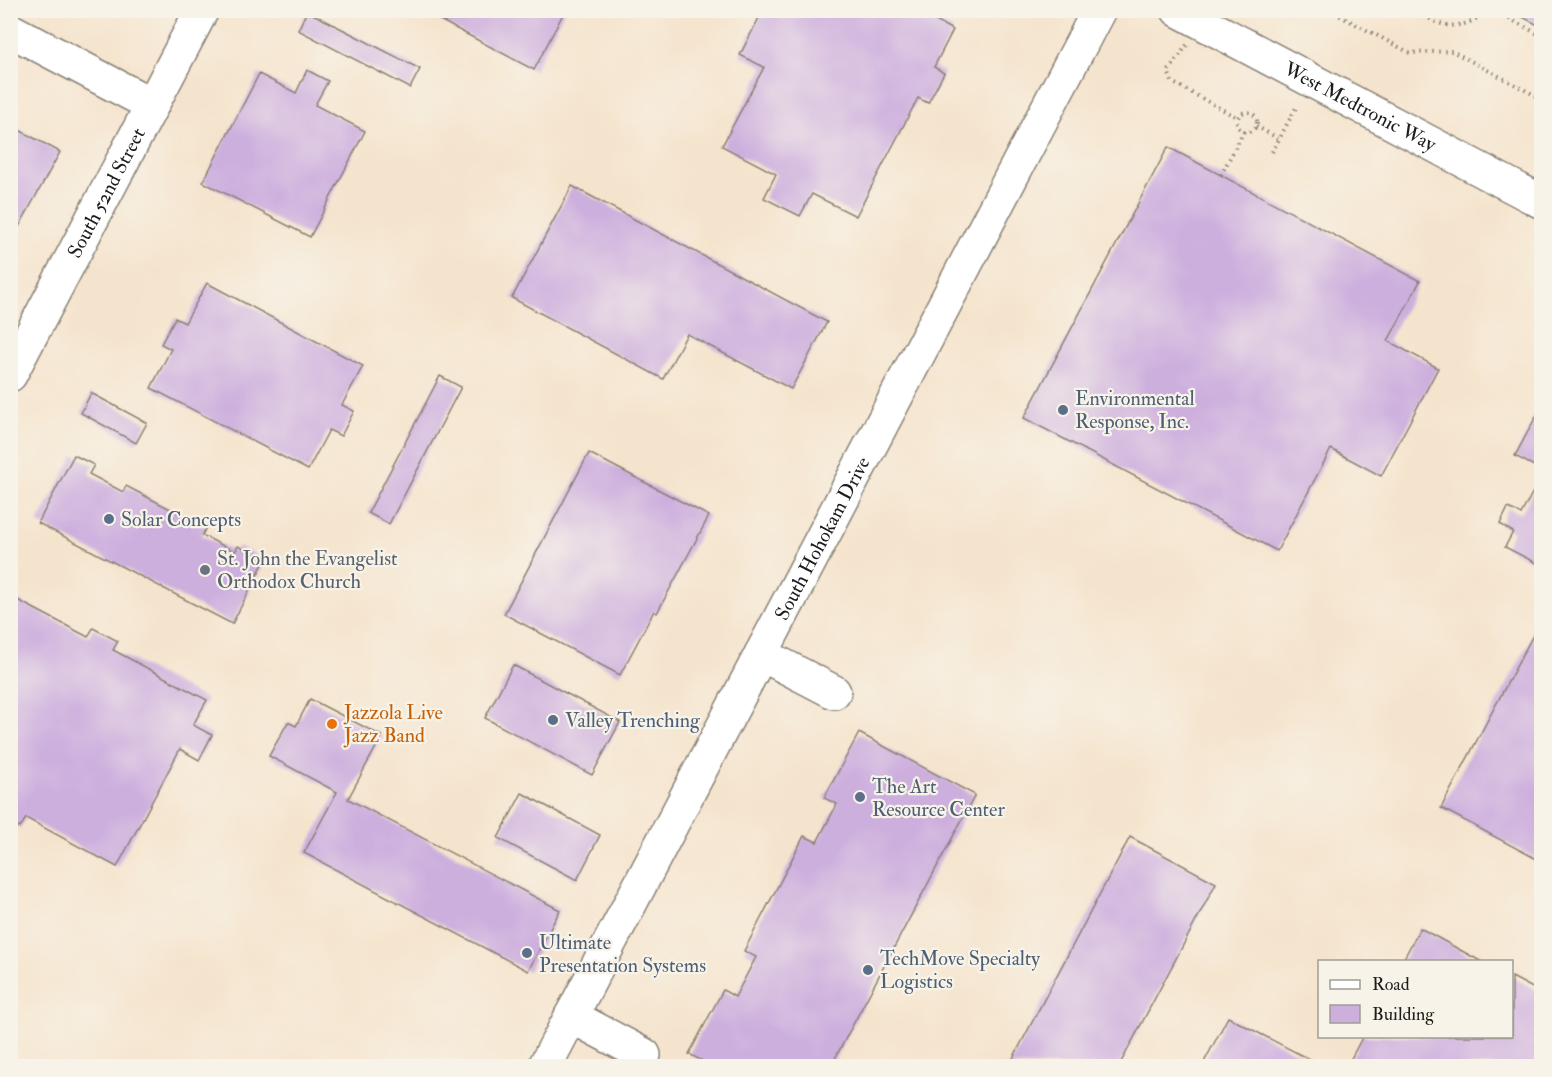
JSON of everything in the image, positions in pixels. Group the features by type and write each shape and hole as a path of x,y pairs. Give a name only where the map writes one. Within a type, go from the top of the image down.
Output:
{"street":[{"name":"South 52nd Street","path":"10,375 202,10"},
{"name":"South Hohokam Drive","path":"545,1066 1099,10"},
{"name":"West Medtronic Way","path":"1178,10 1542,201"},
{"path":"10,30 152,105"},
{"path":"761,654 834,692"},
{"path":"571,1016 644,1055"}],"path":[{"path":"1329,10 1410,53 1452,51 1542,99"},
{"path":"1421,10 1432,21 1450,27 1470,22 1485,10"},
{"path":"1493,10 1542,36"},
{"path":"1187,45 1168,71 1172,82 1238,118"},
{"path":"1272,152 1299,103"},
{"path":"1245,113 1251,113 1257,121 1256,126 1250,131 1244,131 1239,127 1238,118 1245,113"},
{"path":"1256,126 1279,138"},
{"path":"1221,175 1244,131"}],"building":[{"path":"421,10 565,10 534,70"},
{"path":"763,10 915,10 953,30 934,67 944,73 928,103 918,98 856,216 812,194 800,216 764,198 776,174 722,146 764,67 740,55"},
{"path":"1509,10 1542,10 1542,27"},
{"path":"307,11 420,69 410,88 298,30"},
{"path":"307,70 328,81 315,105 365,131 310,237 203,182 259,74 296,93"},
{"path":"10,125 60,152 10,243"},
{"path":"1168,147 1420,281 1388,341 1438,368 1381,476 1331,449 1277,551 1024,418"},
{"path":"572,186 827,322 791,389 687,334 663,379 512,298"},
{"path":"207,283 363,366 342,405 354,411 341,436 329,430 308,470 151,388 171,349 161,344 175,318 185,323"},
{"path":"440,376 461,387 389,524 368,513"},
{"path":"91,393 147,423 136,443 81,413"},
{"path":"1542,405 1542,470 1515,456"},
{"path":"589,453 709,516 657,613 654,611 620,675 504,614"},
{"path":"74,455 94,465 89,474 123,492 126,486 180,514 206,528 202,535 235,552 238,546 265,560 232,624 38,523"},
{"path":"1542,475 1542,566 1505,547 1513,532 1500,524 1508,508 1521,514"},
{"path":"10,596 88,637 93,628 118,641 113,650 207,700 193,725 212,735 199,760 180,749 117,867 26,818 20,828 10,823"},
{"path":"1542,618 1542,862 1441,808"},
{"name":"Valley Trenching","path":"513,665 620,722 592,775 485,718"},
{"path":"310,699 382,736 348,799 560,910 528,971 304,853 337,792 269,756 288,722 296,726"},
{"path":"859,733 975,795 831,1066 712,1066 689,1054 723,990 735,997 756,957 744,951 804,836 817,842 837,804 824,798"},
{"path":"522,793 600,835 577,880 498,838"},
{"path":"1130,837 1216,883 1119,1066 1009,1066"},
{"path":"1420,928 1478,960 1403,960"},
{"path":"1513,978 1542,993 1542,1066 1347,1066 1362,1038 1513,1038"},
{"path":"1228,1017 1322,1066 1202,1066"}],"place":[{"name":"Environmental Response, Inc.","path":"1063,410"},
{"name":"Solar Concepts","path":"109,519"},
{"name":"St. John the Evangelist Orthodox Church","path":"205,570"},
{"name":"Valley Trenching","path":"553,720"},
{"name":"Jazzola Live Jazz Band","path":"332,724"},
{"name":"The Art Resource Center","path":"860,797"},
{"name":"Ultimate Presentation Systems","path":"527,953"},
{"name":"TechMove Specialty Logistics","path":"868,970"}]}
